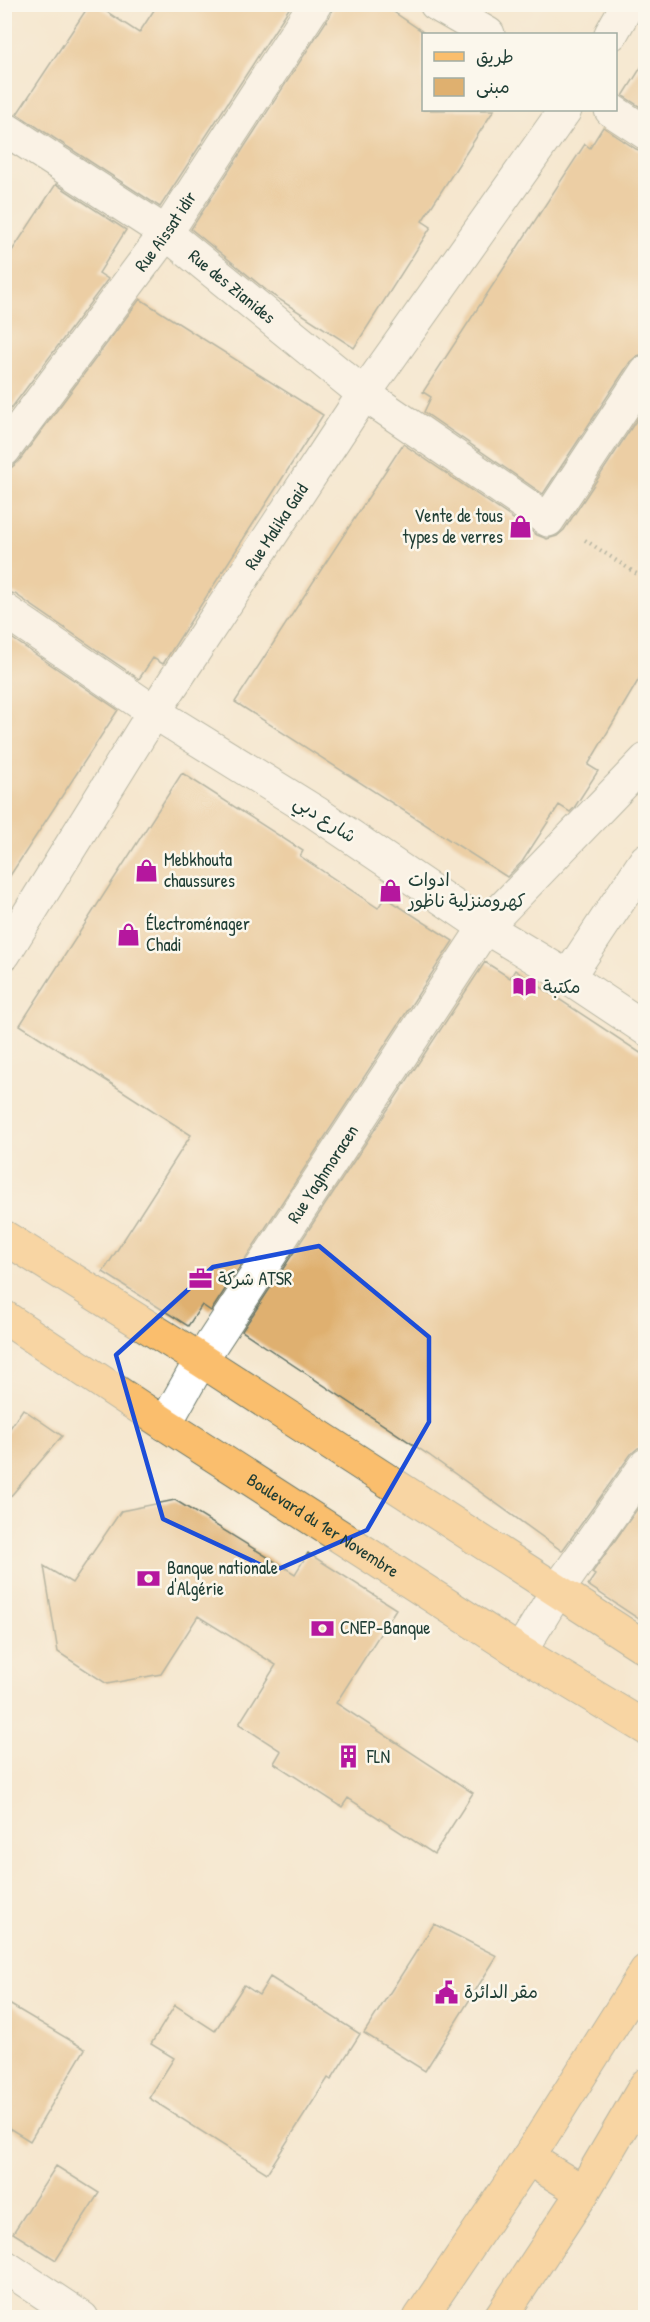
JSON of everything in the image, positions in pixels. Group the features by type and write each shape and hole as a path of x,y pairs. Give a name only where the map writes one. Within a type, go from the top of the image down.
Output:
{"main road":[{"path":"4,1237 201,1360 645,1648"},
{"name":"Boulevard du 1er Novembre","path":"4,1317 165,1424 520,1652 645,1728"},
{"path":"420,2318 528,2158 645,1971"},
{"path":"500,2318 583,2192 645,2085"},
{"path":"528,2158 583,2192"}],"street":[{"name":"Rue Aissat idir","path":"4,450 166,233 315,4"},
{"path":"436,4 486,33"},
{"path":"612,33 628,4"},
{"name":"Rue Malika Gaid","path":"4,954 154,712 364,394 564,111"},
{"path":"612,111 645,133"},
{"name":"Rue des Zianides","path":"4,128 166,233 364,394 548,520"},
{"path":"548,520 645,372"},
{"name":"شارع دبي","path":"4,610 154,712 315,812 485,927 568,977 645,1029"},
{"name":"Rue Yaghmoracen","path":"165,1424 201,1360 485,927 645,760"},
{"path":"568,977 645,860"},
{"path":"520,1652 557,1590 645,1466"},
{"path":"4,2266 82,2318"}],"path":[{"path":"548,520 569,529 645,580"}],"highlighted area":[{"path":"319,1246 429,1337 429,1422 367,1530 274,1571 163,1519 116,1355 213,1267"}],"building":[{"path":"90,4 95,4 139,33 158,4 292,4 160,207 17,114"},
{"path":"334,4 382,4 423,32 422,111 493,111 422,221 431,227 354,348 271,294 191,229 331,14"},
{"path":"645,61 645,110 623,96"},
{"path":"603,127 636,149 645,152 645,354 637,356 630,362 543,494 424,412 431,397 423,392 585,144 590,148"},
{"path":"56,184 126,230 99,273 108,279 4,418 4,263"},
{"path":"140,299 323,415 163,664 153,658 139,679 15,594 4,591 4,468 12,467 19,461"},
{"path":"645,407 645,669 588,765 598,771 574,808 570,812 559,805 522,862 507,877 235,702 403,444 537,535 547,539 557,536 564,530"},
{"path":"4,633 118,710 4,885"},
{"path":"182,773 303,851 300,856 378,908 385,897 453,941 211,1311 202,1305 188,1326 103,1272 191,1135 20,1025"},
{"path":"485,962 510,978 515,970 645,1056 645,1447 638,1448 631,1454 562,1551 429,1455 242,1331"},
{"path":"23,1409 62,1436 4,1504 4,1437"},
{"path":"645,1498 645,1623 588,1585 595,1575 592,1573"},
{"path":"175,1500 295,1574 308,1553 396,1609 336,1703 473,1793 434,1854 348,1798 342,1807 274,1763 281,1751 239,1724 276,1665 198,1616 161,1674 107,1684 58,1652 44,1566 72,1583 121,1511"},
{"path":"434,1924 497,1956 425,2071 364,2033"},
{"path":"270,1977 360,2034 331,2080 328,2078 267,2173 149,2098 174,2058 151,2044 175,2005 215,2031 244,1985 259,1995"},
{"path":"4,2001 85,2049 30,2141 4,2125"},
{"path":"56,2166 99,2193 56,2260 13,2233"}],"place":[{"name":"Vente de tous types de verres","path":"521,526"},
{"name":"Mebkhouta chaussures","path":"146,870"},
{"name":"ادوات كهرومنزلية ناظور","path":"390,890"},
{"name":"Électroménager Chadi","path":"128,934"},
{"name":"مكتبة","path":"525,987"},
{"name":"شركة ATSR","path":"200,1279"},
{"name":"Banque nationale d'Algérie","path":"149,1578"},
{"name":"CNEP-Banque","path":"322,1628"},
{"name":"FLN","path":"349,1757"},
{"name":"مقر الدائرة","path":"446,1992"}]}
